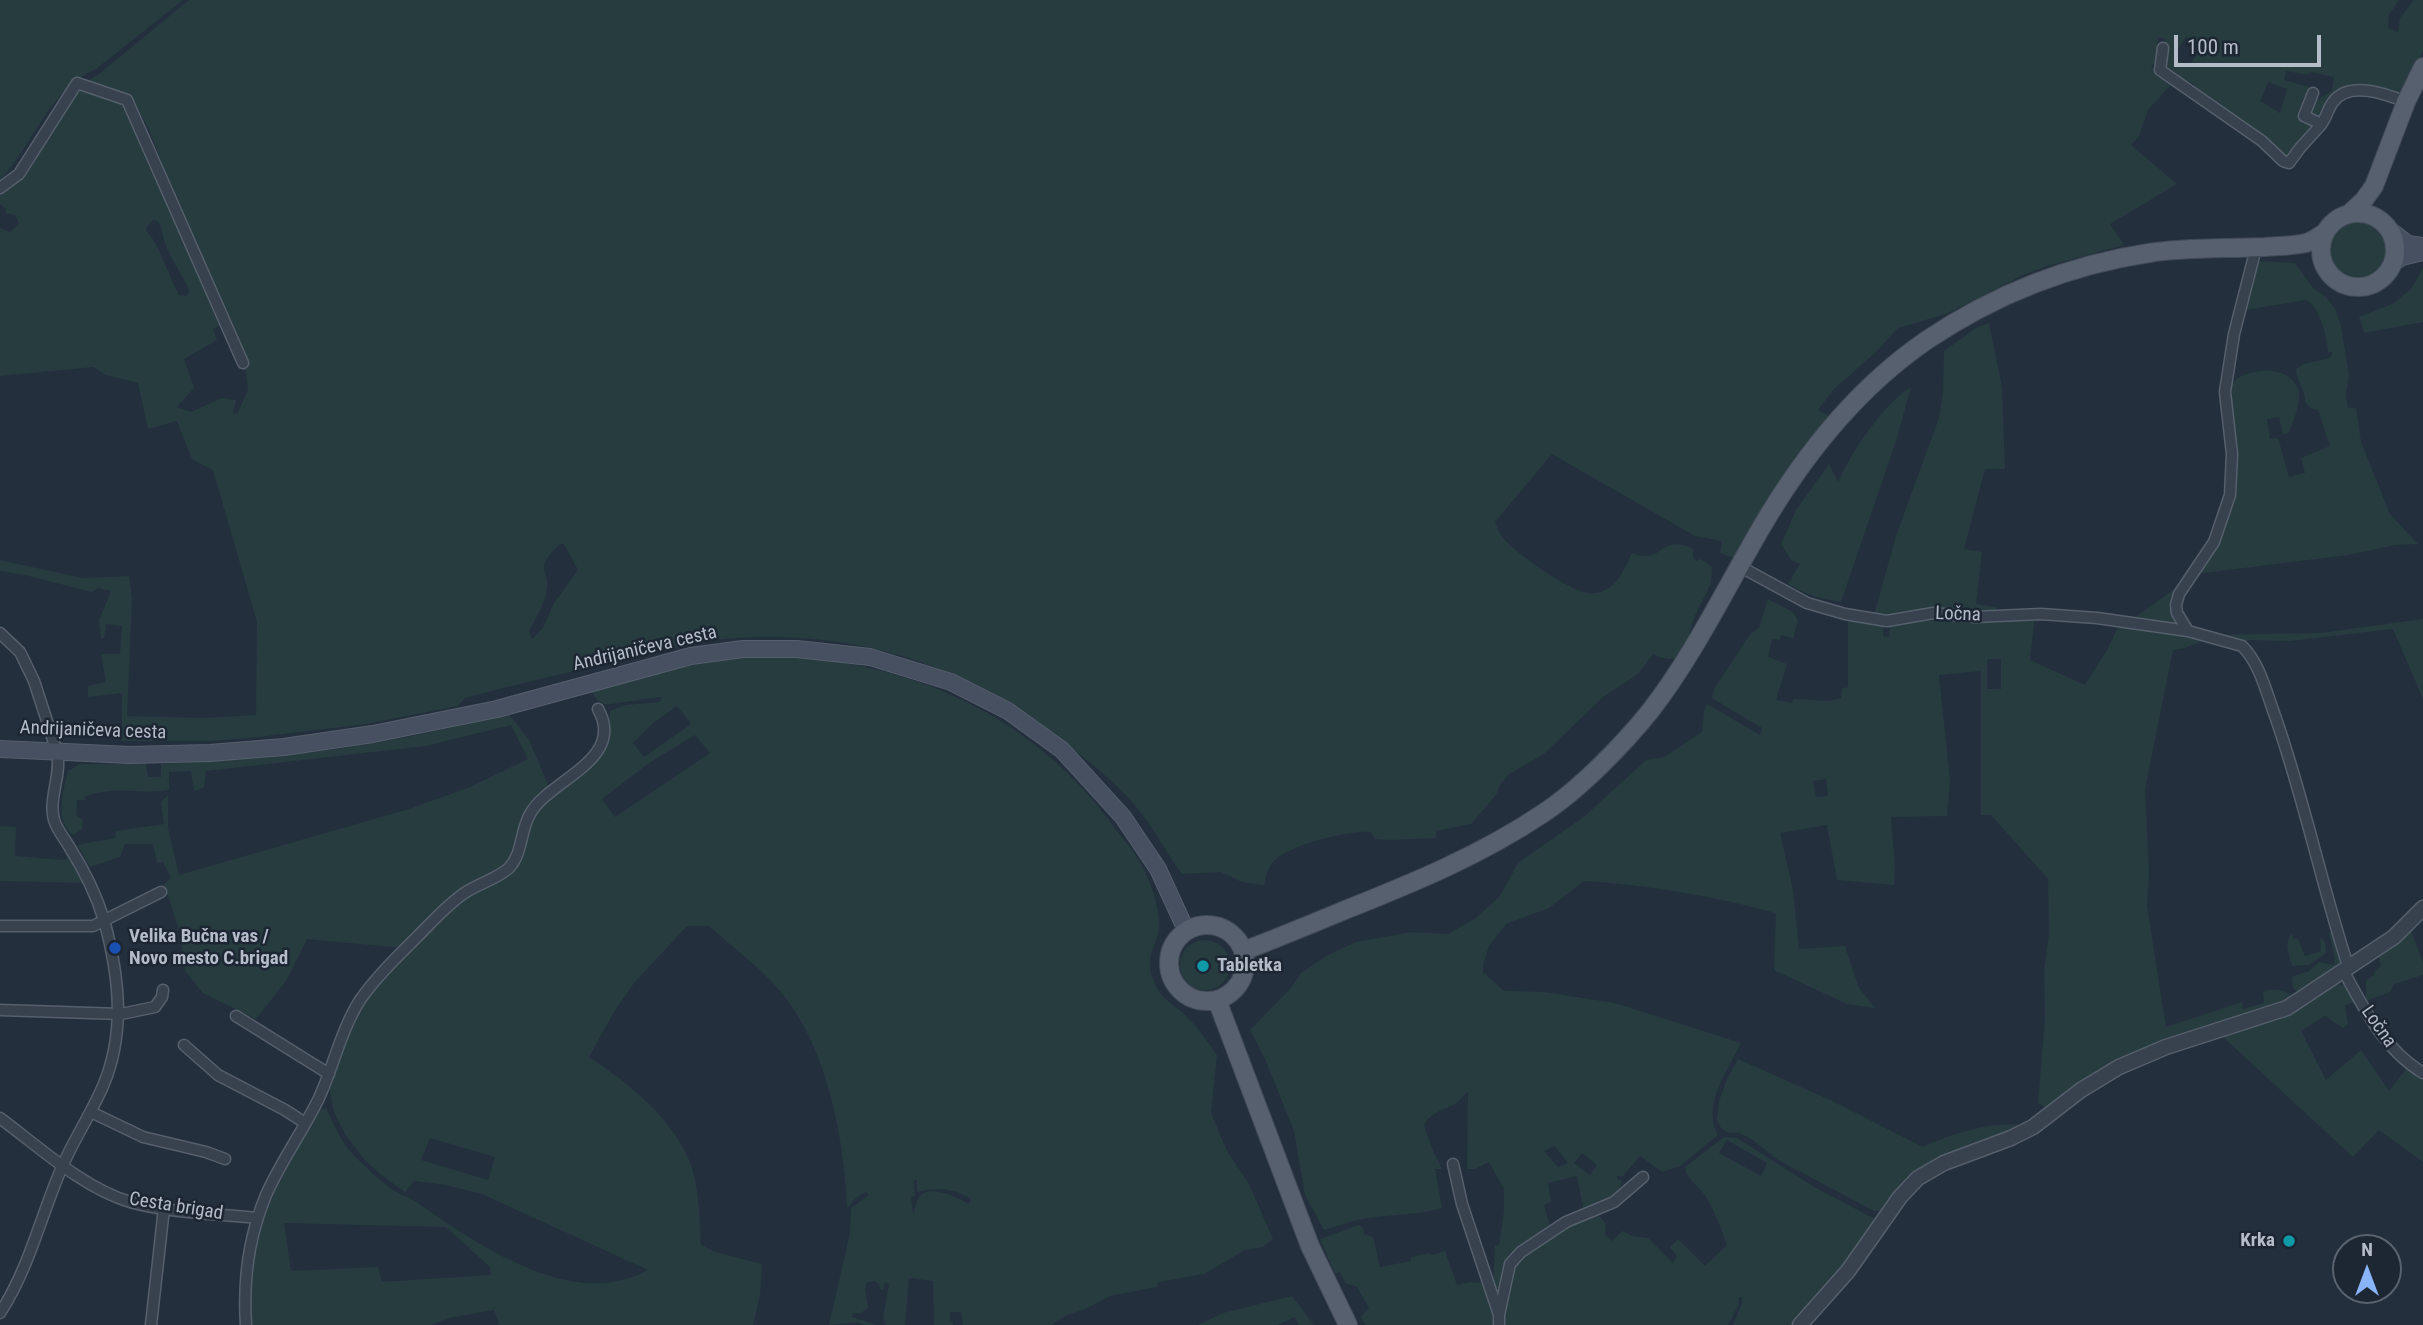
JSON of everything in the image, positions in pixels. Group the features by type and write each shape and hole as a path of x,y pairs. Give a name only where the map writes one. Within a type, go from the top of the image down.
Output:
{"main road":[{"path":"2350,213 2374,186 2406,102 2423,67"},
{"path":"1243,951 1405,886 1482,850 1544,813 1601,764 1652,709 1700,638 1792,478 1827,431 1889,369 1925,342 1965,316 2015,290 2107,261 2185,248 2256,252 2299,251 2311,256 2341,284 2366,287 2386,275 2395,253 2394,241 2374,200 2374,186"},
{"path":"2256,252 2305,243 2324,233 2339,217 2350,213 2361,213 2386,226 2407,244 2423,246"},
{"path":"2324,233 2320,244 2320,257 2324,268"},
{"path":"2392,264 2402,257 2423,252"},
{"name":"Andrijaničeva cesta","path":"0,749 130,755 210,753 285,747 497,709 691,656 743,649 797,649 870,657 951,682 1008,711 1062,750 1130,828 1158,869 1186,930"},
{"path":"1208,924 1220,927 1230,932 1243,951 1245,963 1238,986 1229,995 1217,1000 1194,999 1183,993 1170,973 1168,961 1171,949 1186,930 1208,924"},
{"path":"1217,1000 1310,1246 1348,1325"}],"street":[{"path":"2163,48 2160,70 2289,163 2319,127 2334,100 2342,93 2364,90 2406,102"},
{"path":"0,188 19,174 77,83 127,100 243,363"},
{"path":"2313,93 2304,116 2317,122 2319,127"},
{"path":"2188,631 2177,613 2179,594 2214,542 2230,495 2232,454 2225,393 2234,334 2256,252"},
{"name":"Ločna","path":"1739,566 1807,603 1845,614 1887,621 1933,613 1975,617 2041,614 2097,618 2188,631 2242,646 2248,651 2260,674 2286,747 2347,971 2370,1019 2389,1045 2423,1073"},
{"path":"0,633 20,652 34,681 60,763 53,817 85,873 104,922 118,989 112,1062 91,1112 63,1164 22,1270 0,1313"},
{"path":"246,1325 244,1291 257,1218 330,1074 342,1035 359,1001 398,956 462,894 511,866 518,855 529,815 537,804 577,773 598,750 605,730 604,720 598,709"},
{"path":"0,926 93,926 161,892"},
{"path":"1800,1325 1848,1271 1900,1197 1918,1178 1944,1163 2033,1127 2081,1090 2119,1067 2166,1047 2287,1008 2347,971 2394,937 2423,908"},
{"path":"0,1010 118,1014 155,1007 163,990"},
{"path":"236,1016 330,1074"},
{"path":"184,1045 218,1074 306,1124"},
{"path":"91,1112 144,1137 225,1159"},
{"name":"Cesta brigad","path":"0,1118 88,1183 111,1195 164,1208 257,1218"},
{"path":"1453,1164 1462,1204 1499,1320"},
{"path":"1499,1320 1510,1264 1521,1252 1566,1223 1614,1202 1643,1177"},
{"path":"151,1325 164,1208"}],"green space":[{"path":"0,0 183,0 96,69 66,89 0,180"},
{"path":"189,0 2399,0 2389,15 2388,28 2398,32 2400,18 2414,0 2423,0 2423,50 2405,96 2355,88 2319,120 2309,115 2315,101 2332,91 2334,77 2286,71 2284,80 2309,87 2303,111 2314,125 2288,157 2195,89 2194,84 2164,69 2165,39 2158,37 2156,62 2151,66 2160,78 2173,82 2148,110 2139,136 2131,145 2177,184 2110,224 2124,245 2047,266 2021,276 1946,314 1898,328 1876,352 1833,390 1818,410 1830,417 1734,558 1720,553 1722,541 1695,536 1552,454 1495,522 1502,537 1542,569 1567,585 1589,593 1609,588 1621,575 1632,553 1650,555 1674,544 1693,549 1693,558 1696,561 1701,559 1712,567 1711,583 1682,651 1672,659 1653,654 1638,674 1603,697 1544,754 1508,775 1496,795 1471,824 1436,831 1436,838 1375,839 1371,832 1362,832 1321,839 1282,854 1269,868 1264,885 1242,882 1221,872 1182,874 1126,795 1082,756 1021,710 981,687 938,668 847,643 754,637 707,641 465,698 458,706 366,724 209,741 122,741 122,693 88,697 88,686 106,682 101,654 120,654 122,626 106,624 104,638 101,638 99,620 111,591 98,588 92,592 0,571 0,560 82,578 129,576 132,599 127,716 204,718 256,715 257,622 213,470 192,459 177,421 148,429 138,383 106,375 93,367 0,376 0,228 10,232 19,224 15,215 6,213 6,209 0,204 0,187 10,178 74,89 81,89 104,94 131,109 224,324 213,329 217,340 184,359 194,388 177,407 191,412 222,398 236,400 233,413 237,414 248,390 245,364 206,275 148,127 130,101 108,89 86,82","holes":["2186,37 2202,45 2189,67 2173,58","2268,82 2287,89 2280,113 2260,101","153,220 160,224 168,251 190,292 186,296 179,295 146,228","560,544 564,544 578,570 554,603 543,628 532,639 529,631 545,599 547,579 544,565"]},
{"path":"2357,222 2373,227 2381,235 2386,251 2381,267 2373,275 2357,280 2341,275 2333,267 2328,251 2333,235 2341,227"},
{"path":"2259,261 2295,263 2313,288 2326,297 2335,309 2341,326 2349,375 2346,394 2348,408 2356,408 2361,442 2390,514 2418,544 2195,574 2228,510 2230,385 2237,379 2257,371 2279,373 2296,384 2298,403 2289,432 2283,435 2279,417 2267,419 2270,439 2278,438 2289,477 2305,473 2301,458 2330,446 2318,410 2312,409 2305,402 2296,369 2304,364 2330,358 2333,352 2328,352 2322,323 2315,309 2306,300 2240,311"},
{"path":"2423,268 2423,322 2364,333 2359,317 2394,303 2411,289"},
{"path":"1989,323 2002,387 2005,469 1985,469 1964,549 1982,552 1976,604 1996,607 1996,613 1894,618 1874,615 1896,536 1939,418 1944,351 1976,328"},
{"path":"1911,387 1896,441 1841,602 1813,596 1788,584 1800,564 1791,560 1781,544 1796,510 1829,464 1838,482 1869,430 1890,405"},
{"path":"2179,586 2180,626 2131,620"},
{"path":"1768,599 1793,612 1798,621 1793,638 1781,635 1780,640 1772,639 1768,657 1787,664 1776,700 1792,703 1794,699 1830,701 1841,698 1842,689 1848,687 1848,618 1884,625 1883,636 1889,637 1890,626 1919,617 2035,615 2030,660 2085,685 2120,623 2205,640 2173,650 2145,789 2149,871 2147,906 2166,1027 2242,1002 2243,1009 2264,1003 2263,992 2267,990 2280,990 2294,998 2194,1036 2049,1109 2038,1103 2045,1017 2044,972 2049,933 2048,879 1991,815 1981,815 1981,671 1939,675 1950,781 1947,816 1891,817 1894,885 1837,880 1827,825 1780,833 1793,890 1799,949 1845,946 1859,988 1875,1008 1847,1004 1774,970 1776,913 1681,892 1584,881 1549,908 1506,924 1489,946 1483,972 1504,991 1544,992 1615,1003 1741,1043 1714,1100 1714,1124 1718,1135 1680,1166 1662,1172 1640,1156 1623,1176 1617,1176 1617,1179 1622,1181 1613,1196 1584,1212 1577,1176 1548,1183 1551,1202 1544,1205 1551,1229 1518,1250 1502,1297 1496,1296 1493,1283 1495,1246 1499,1245 1504,1211 1504,1189 1489,1162 1475,1169 1467,1169 1468,1092 1457,1103 1434,1114 1424,1125 1442,1169 1435,1169 1442,1208 1357,1220 1324,1230 1305,1195 1294,1131 1265,1059 1250,1030 1291,988 1301,973 1328,955 1356,942 1412,932 1448,934 1476,918 1500,896 1518,863 1585,816 1646,760 1664,757 1702,732 1707,704 1760,735 1762,728 1712,698 1714,689 1751,633 1759,628","holes":["1987,659 2001,659 2001,689 1987,689","1826,779 1828,796 1816,797 1813,781","1555,1146 1568,1163 1558,1167 1544,1151","1582,1153 1597,1165 1590,1175 1574,1163"]},
{"path":"2423,619 2423,699 2393,629 2290,641 2245,642 2214,635 2320,633"},
{"path":"776,656 825,660 873,669 919,682 963,700 1005,724 1044,752 1079,785 1129,846 1145,871 1159,916 1159,929 1150,962 1153,979 1162,995 1184,1014 1217,1055 1211,1113 1227,1151 1249,1184 1273,1239 1263,1247 1245,1250 1204,1274 1158,1282 1157,1287 1110,1296 1051,1325 963,1325 961,1312 950,1312 953,1325 934,1325 933,1281 909,1278 905,1325 886,1325 883,1318 889,1284 885,1282 883,1290 874,1281 867,1283 865,1288 868,1308 861,1313 853,1313 852,1317 876,1325 858,1322 829,1325 850,1233 851,1208 869,1195 866,1192 857,1197 847,1208 842,1152 830,1093 810,1038 796,1013 764,974 709,926 687,926 634,983 589,1057 646,1102 681,1144 695,1180 701,1245 715,1252 762,1264 760,1294 753,1325 500,1325 494,1310 449,1318 431,1325 249,1325 247,1288 267,1205 319,1109 326,1108 349,1150 382,1181 496,1253 557,1278 588,1283 619,1281 648,1270 482,1194 414,1181 405,1192 363,1158 345,1134 334,1112 329,1086 353,1021 372,991 461,898 506,875 535,810 563,787 608,730 610,711 626,705 660,702 662,697 603,704 591,691 682,667","holes":["677,706 691,724 644,757 633,743 653,723","695,735 710,753 615,817 602,799 649,763","430,1138 495,1157 488,1180 421,1160","917,1180 917,1192 931,1189 945,1190 971,1199 969,1204 959,1198 930,1191 919,1197 913,1214 911,1197 915,1196 914,1181","284,1223 446,1227 490,1267 491,1275 382,1282 378,1267 291,1271"]},
{"path":"509,714 529,740 550,789 530,807 509,864 470,886 403,948 307,939 286,981 256,1019 203,993 185,971 180,933 164,884 171,878 163,862 157,863 153,844 125,844 120,857 90,867 77,845 115,838 116,831 164,824 161,802 168,795 168,828 179,875 409,809 470,787 528,759 511,725 426,746 206,771 204,788 194,791 191,771 169,772 169,790 96,793 85,797 85,800 77,800 76,815 83,820 82,829 73,835 67,829 62,813 61,805 68,771 80,764 146,764 148,777 161,777 161,764 333,750 414,736"},
{"path":"0,826 16,827 15,856 63,860 69,858 84,883 0,881"},
{"path":"2410,928 2423,962 2423,975 2394,984 2390,992 2366,1001 2366,980 2381,966 2377,953"},
{"path":"2335,931 2343,966 2307,991 2297,992 2293,988 2292,977 2309,971 2319,962 2334,965 2329,933"},
{"path":"2291,934 2298,939 2305,956 2321,951 2320,937 2325,942 2326,953 2309,965 2292,966 2287,946"},
{"path":"1205,940 1222,948 1230,965 1222,982 1205,990 1188,982 1180,965 1188,948"},
{"path":"2336,984 2346,985 2356,1002 2345,1005 2348,1024 2343,1028 2325,1016 2301,1031 2326,1080 2361,1050 2389,1091 2407,1068 2423,1077 2423,1162 2379,1130 2353,1157 2221,1035 2306,1004"},
{"path":"1738,1059 1830,1100 1923,1147 1970,1130 1996,1125 2020,1125 2007,1134 1945,1156 1895,1195 1881,1211 1874,1211 1778,1160 1750,1138 1739,1133 1726,1132 1721,1128 1717,1120 1719,1101"},
{"path":"1724,1137 1737,1138 1816,1188 1875,1219 1838,1275 1793,1325 1733,1325 1742,1303 1742,1297 1739,1297 1738,1306 1728,1325 1502,1325 1514,1263 1548,1235 1597,1213 1606,1224 1605,1234 1612,1241 1622,1231 1632,1236 1648,1238 1673,1263 1677,1256 1670,1247 1678,1239 1705,1266 1727,1245 1711,1206 1687,1174 1685,1167","holes":["1727,1140 1767,1163 1761,1176 1719,1153"]},
{"path":"1359,1225 1364,1234 1373,1237 1380,1267 1411,1261 1411,1257 1445,1251 1457,1285 1481,1283 1497,1325 1365,1325 1361,1317 1369,1308 1357,1287 1345,1283 1340,1272 1335,1274 1320,1239"},
{"path":"1292,1296 1314,1325 1299,1325 1295,1317 1277,1325 1198,1325 1223,1313"}],"place":[{"name":"Velika Bučna vas / Novo mesto C.brigad","path":"115,948"},
{"name":"Tabletka","path":"1203,966"},
{"name":"Krka","path":"2289,1241"}]}
